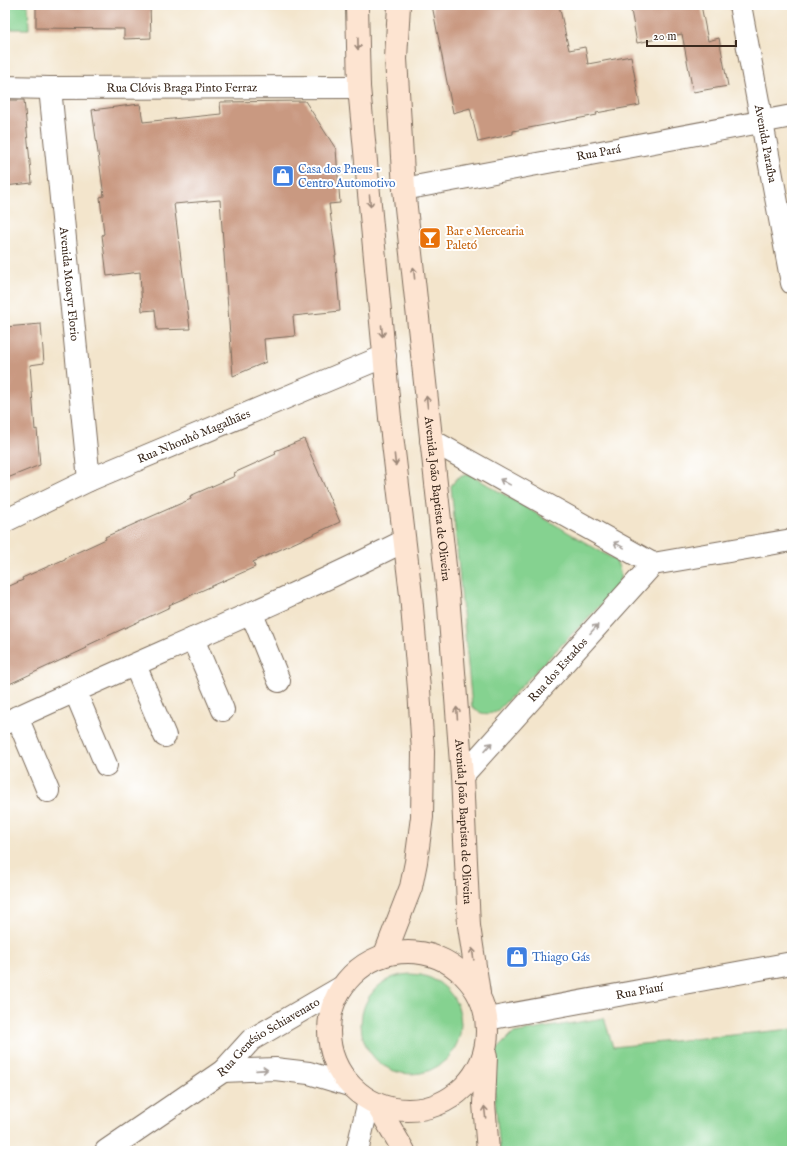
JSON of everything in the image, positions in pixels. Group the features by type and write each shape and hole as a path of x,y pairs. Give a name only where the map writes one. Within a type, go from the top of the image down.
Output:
{"main road":[{"path":"357,5 359,87 385,356 411,595 420,689 423,752 422,817 416,862 411,887 385,954"},
{"name":"Avenida João Baptista de Oliveira","path":"399,5 396,59 404,189 448,594 462,776 469,926 479,993"},
{"path":"487,1044 479,1069 464,1089 443,1104 427,1109 410,1111 393,1110 373,1103 349,1085 335,1063 329,1037 331,1011 342,987 360,967 385,954 412,950 439,956 462,971 479,993 487,1019 487,1044 484,1104 488,1151"},
{"path":"373,1103 404,1151"}],"street":[{"name":"Avenida Paraíba","path":"740,5 792,282"},
{"name":"Rua Clóvis Braga Pinto Ferraz","path":"5,87 359,87"},
{"name":"Avenida Moacyr Florio","path":"50,88 89,480"},
{"name":"Rua Pará","path":"404,189 792,116"},
{"name":"Rua Nhonhô Magalhães","path":"5,521 89,480 385,356"},
{"path":"432,440 653,564 792,540"},
{"path":"48,791 11,720 252,614 404,541"},
{"name":"Rua dos Estados","path":"462,776 653,564"},
{"path":"252,614 279,681"},
{"path":"193,639 223,710"},
{"path":"135,665 165,736"},
{"path":"75,691 106,765"},
{"name":"Rua Piauí","path":"487,1019 792,963"},
{"name":"Rua Genésio Schiavenato","path":"223,1071 251,1040 342,987"},
{"name":"Rua Genésio Schiavenato","path":"223,1071 275,1069 309,1073 349,1085"},
{"path":"106,1151 223,1071"},
{"path":"357,1151 373,1103"}],"green space":[{"path":"5,5 28,5 29,29 5,29"},
{"path":"465,475 471,475 615,560 620,571 619,582 616,589 497,711 487,714 481,713 472,707 451,486 457,478"},
{"path":"411,974 421,975 439,982 453,996 460,1014 460,1034 453,1052 439,1066 421,1073 411,1074 401,1073 383,1066 369,1052 362,1034 361,1024 362,1014 369,996 383,982 401,975"},
{"path":"604,1018 613,1047 792,1029 792,1151 500,1151 494,1089 493,1053 513,1033"}],"building":[{"path":"36,5 150,5 151,38 124,39 124,29 36,28"},
{"path":"432,5 559,5 569,50 585,47 588,64 631,56 640,105 513,131 513,134 478,142 470,108 453,113"},
{"path":"630,5 701,5 708,41 719,38 728,86 693,92 682,34 637,43"},
{"path":"5,100 24,100 32,183 5,186"},
{"path":"305,101 336,149 340,203 329,204 336,256 340,311 293,316 295,336 264,339 266,362 233,376 220,200 174,204 190,329 157,330 155,310 142,311 140,272 107,276 102,235 104,234 100,197 104,196 92,110 140,104 143,122 221,114 220,102"},
{"path":"41,324 44,363 30,365 35,430 37,429 40,465 5,479 5,327"},
{"path":"304,439 340,522 253,562 255,567 169,605 170,607 86,646 87,648 5,686 5,588 23,580 22,578 106,539 105,537 191,499 190,496 235,476 234,473 276,454 275,451"}],"place":[{"name":"Casa dos Pneus - Centro Automotivo","path":"283,176"},
{"name":"Bar e Mercearia Paletó","path":"430,238"},
{"name":"Thiago Gás","path":"517,957"}]}
